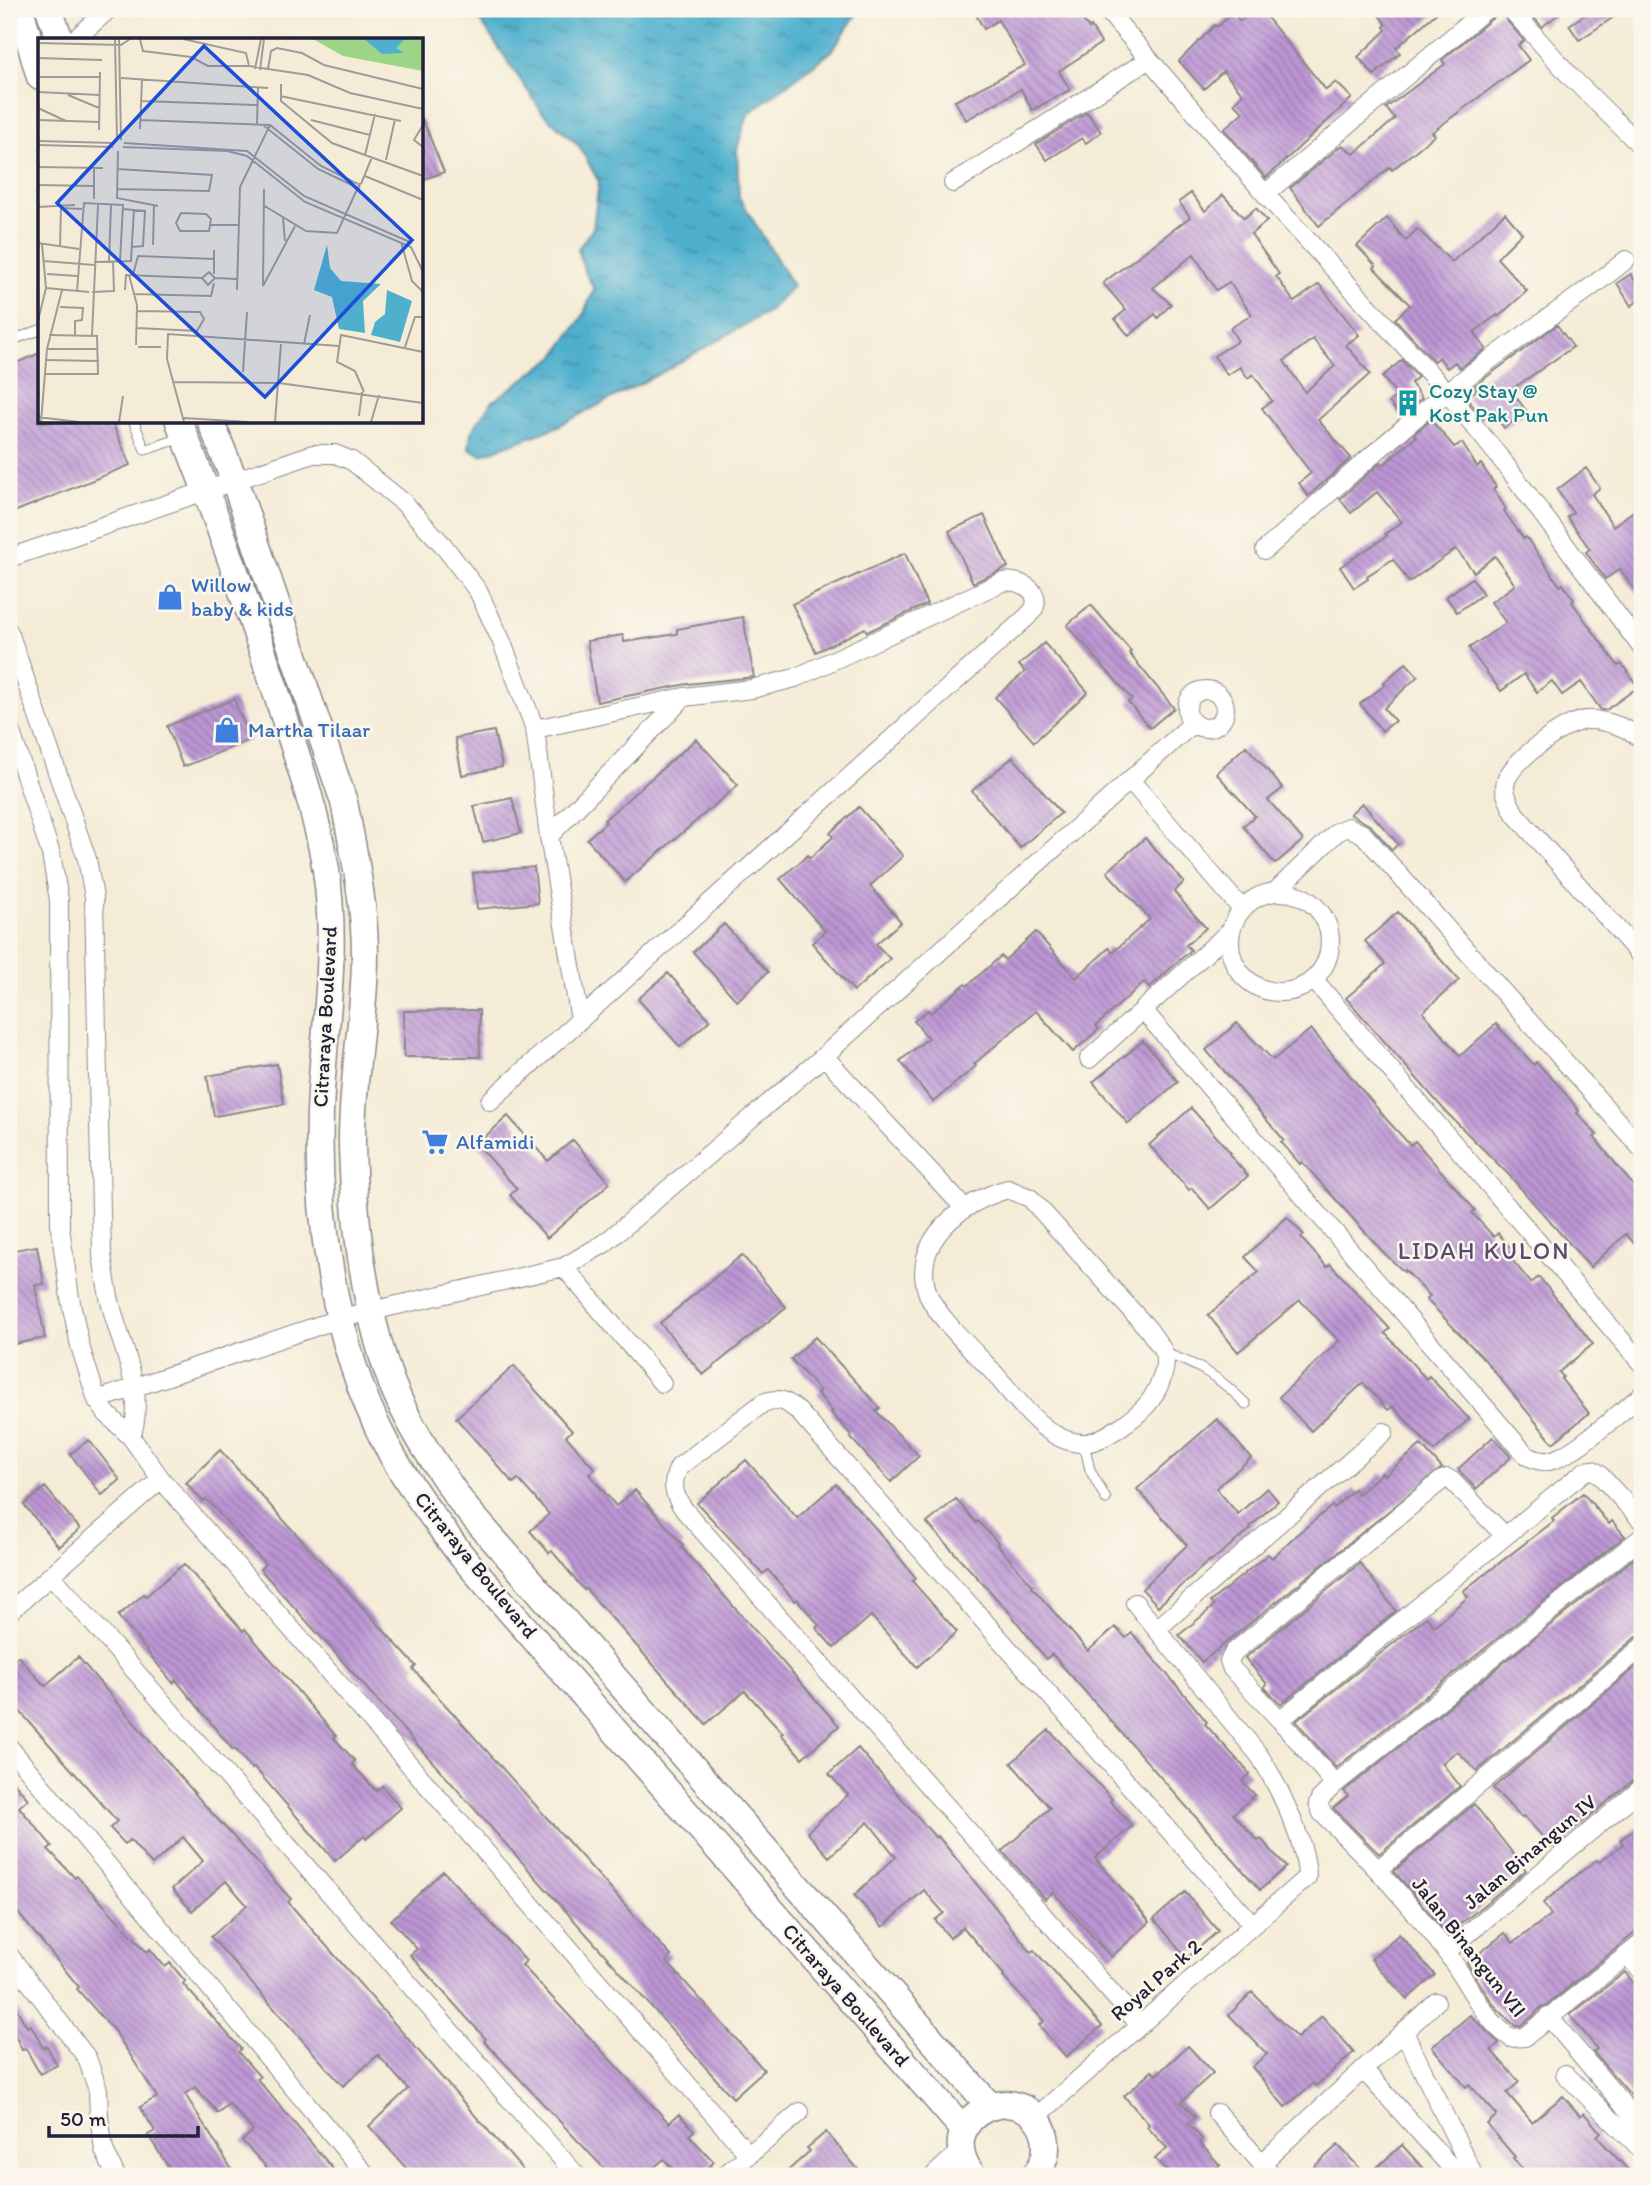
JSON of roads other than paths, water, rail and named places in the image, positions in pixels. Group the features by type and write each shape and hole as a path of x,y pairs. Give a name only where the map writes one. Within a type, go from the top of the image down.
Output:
{"main road":[{"path":"20,9 38,70"},
{"path":"49,9 59,38"},
{"name":"Citraraya Boulevard","path":"212,424 235,482 344,802 355,856 363,907 365,956 352,1144 362,1260 386,1368 405,1413 464,1506 990,2106"},
{"name":"Citraraya Boulevard","path":"182,429 256,632 301,770 326,868 330,904 331,999 321,1091 320,1159 325,1231 341,1318 364,1396 387,1446 422,1503 461,1555 966,2153"},
{"path":"966,2153 979,2111 990,2106 1014,2105 1035,2118 1042,2128 1046,2140 1044,2172"}],"street":[{"path":"76,38 109,9"},
{"path":"1106,9 1265,194 1447,392 1505,464 1642,648"},
{"path":"1265,194 1486,9"},
{"path":"1511,9 1570,76 1642,147"},
{"path":"953,183 1148,60"},
{"path":"1265,550 1447,392 1626,260"},
{"path":"9,558 313,454 335,454 352,461 404,503 443,545 478,591 501,640 535,729 549,836 580,1020"},
{"path":"490,1101 1028,616 1035,606 1034,596 1023,583 1014,580 1002,582 795,678 752,689 684,697 535,729"},
{"path":"9,632 87,859 94,897 102,1255 110,1304 135,1387 137,1421 131,1437"},
{"path":"549,836 684,697"},
{"path":"1642,740 1635,732 1602,721 1584,720 1552,735 1524,759 1506,779 1505,794 1515,814 1642,957"},
{"path":"97,1400 341,1318 564,1267 606,1243 824,1056 1193,723"},
{"path":"9,726 51,854 59,900 60,1227 80,1346 97,1400 107,1415 131,1437 161,1479 749,2155"},
{"path":"1130,779 1241,908"},
{"path":"1089,1059 1229,932 1241,908 1257,896 1277,890 1337,832 1348,827 1363,834 1642,1149"},
{"path":"1229,932 1230,953 1239,972 1255,986 1275,992 1296,990 1314,980 1328,959 1330,934 1321,911 1301,895 1277,890"},
{"path":"1314,980 1642,1364"},
{"path":"1143,1010 1527,1456 1539,1461 1552,1461 1567,1453 1642,1395"},
{"path":"824,1056 964,1209"},
{"path":"1008,1189 1030,1198 1149,1330 1164,1353 1160,1386 1137,1416 1110,1433 1084,1443 1060,1436 1038,1422 945,1318 929,1295 925,1257 935,1236 964,1209 986,1195 1008,1189"},
{"path":"564,1267 662,1383"},
{"path":"1140,2025 686,1512 673,1490 673,1478 679,1467 763,1403 784,1399 807,1421 1253,1925"},
{"path":"1136,1603 1158,1628 1384,1432"},
{"path":"1280,1720 1561,1489 1589,1469 1599,1474 1642,1521"},
{"path":"9,1612 161,1479"},
{"path":"1506,1536 1452,1480 1447,1479 1414,1502 1234,1652 1229,1665 1280,1720 1330,1789 1642,1537"},
{"path":"51,1575 577,2176"},
{"name":"Royal Park 2","path":"1035,2118 1307,1877 1304,1856 1272,1775 1158,1628"},
{"path":"1379,1869 1642,1647"},
{"path":"9,1747 367,2176"},
{"name":"Jalan Binangun IV","path":"1446,1952 1642,1788"},
{"name":"Jalan Binangun VII","path":"1330,1789 1318,1804 1320,1810 1379,1869 1446,1952 1502,2032 1517,2039 1525,2037 1642,1943"},
{"path":"9,1955 93,2068 104,2150 116,2176"},
{"path":"1627,1955 1642,1972"},
{"path":"1217,2113 1267,2170 1363,2069 1436,2002"},
{"path":"1548,2016 1642,2127"},
{"path":"1404,2032 1474,2176"},
{"path":"1363,2069 1459,2176"},
{"path":"1565,2074 1642,2150"},
{"path":"724,2176 800,2112"},
{"path":"937,2176 966,2153"}],"lane":[{"path":"9,341 38,331"},
{"path":"135,424 145,450 182,429"},
{"path":"1164,1353 1194,1363 1212,1373 1246,1404"},
{"path":"1084,1443 1090,1470 1106,1499"}],"water":[{"path":"467,9 860,9 831,52 748,114 737,149 739,197 793,286 769,311 659,374 552,429 481,455 469,448 471,432 492,402 555,356 583,316 594,289 584,270 578,249 593,228 599,182 579,146 542,112 482,23"}],"place":[{"name":"Cozy Stay @ Kost Pak Pun","path":"1408,403"},
{"name":"Willow baby & kids","path":"170,597"},
{"name":"Martha Tilaar","path":"227,730"},
{"name":"Alfamidi","path":"435,1142"}],"district":[{"name":"LIDAH KULON","path":"1484,1251"}]}
